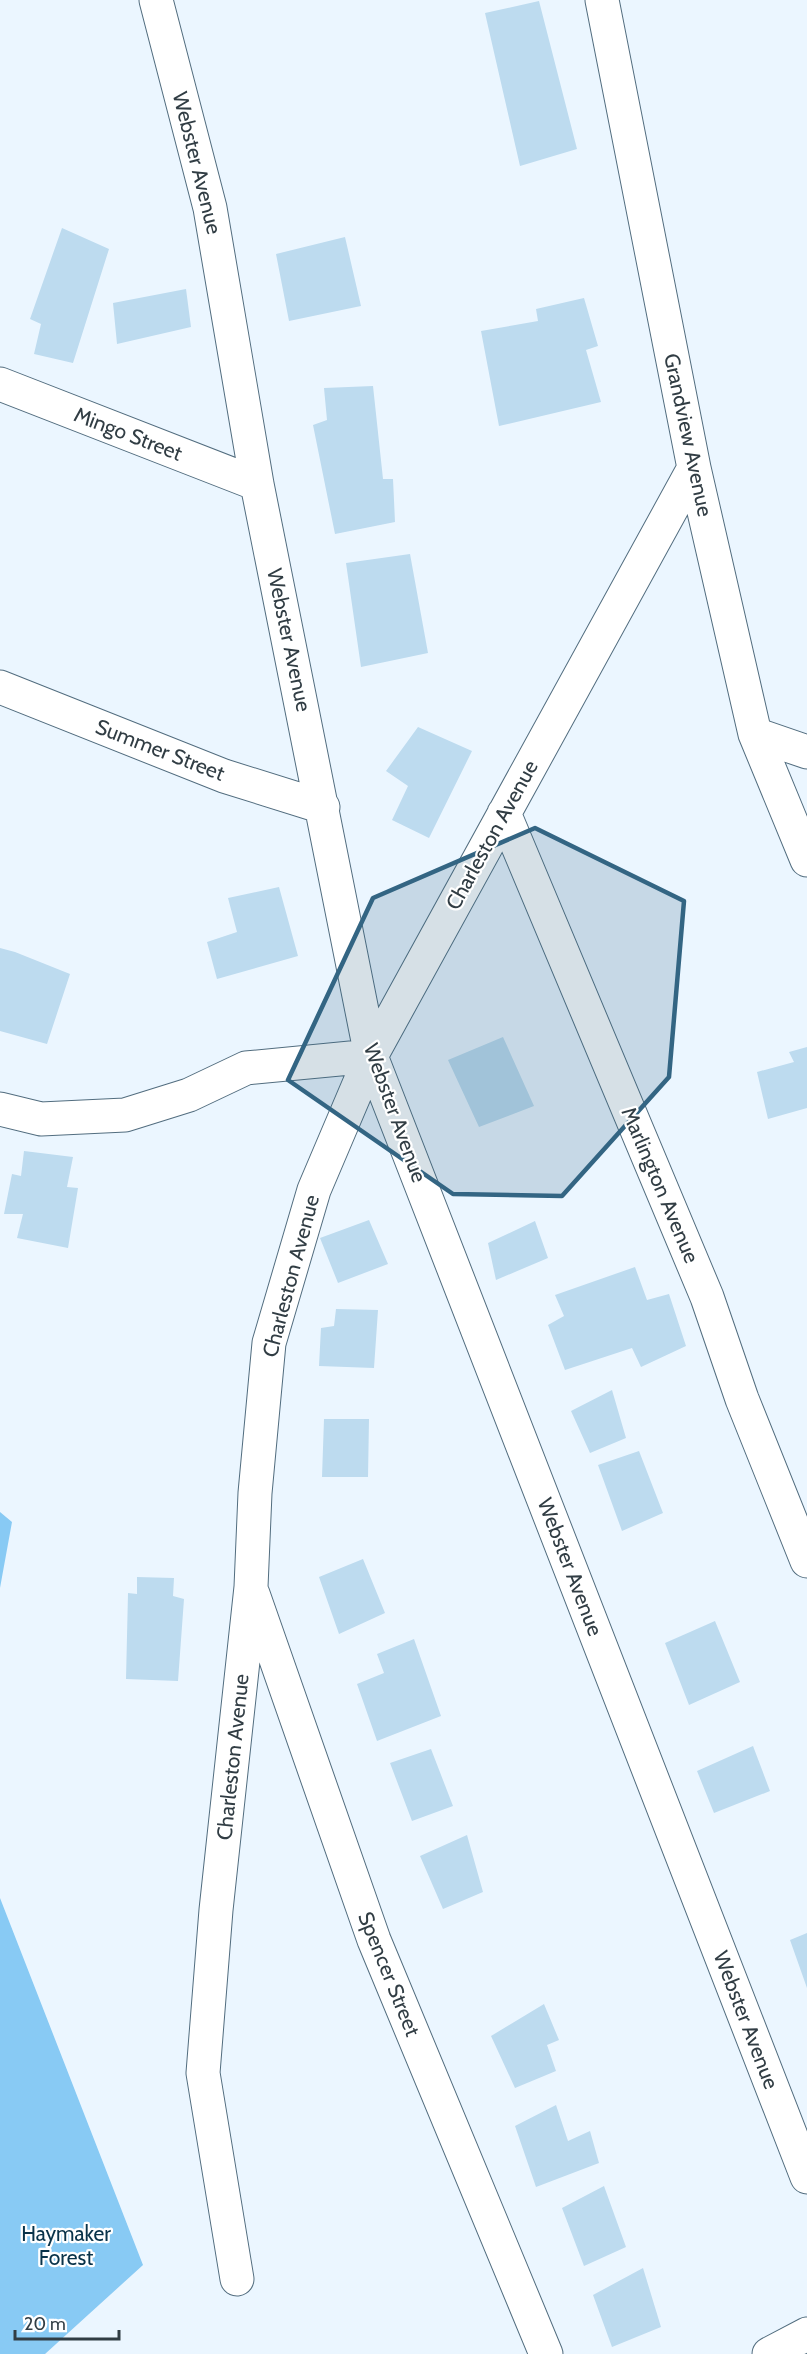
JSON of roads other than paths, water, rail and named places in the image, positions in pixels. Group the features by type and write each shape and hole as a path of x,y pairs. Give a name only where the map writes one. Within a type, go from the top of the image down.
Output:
{"street":[{"name":"Webster Avenue","path":"156,0 210,208 257,484 371,1056 807,2177"},
{"name":"Grandview Avenue","path":"602,0 693,468 755,734 807,860"},
{"name":"Mingo Street","path":"0,384 257,484"},
{"name":"Charleston Avenue","path":"237,2279 203,2073 216,1910 251,1587 255,1493 269,1343 314,1190 371,1056 693,468"},
{"name":"Summer Street","path":"0,687 224,776 323,807"},
{"path":"755,734 807,752"},
{"name":"Marlington Avenue","path":"504,813 707,1297 742,1398 807,1561"},
{"path":"0,1109 41,1119 124,1115 189,1095 246,1068 371,1056"},
{"name":"Spencer Street","path":"251,1587 374,1940 546,2354"},
{"path":"769,2354 807,2334"}],"park label":[{"name":"Haymaker Forest","path":"66,2246"}]}
